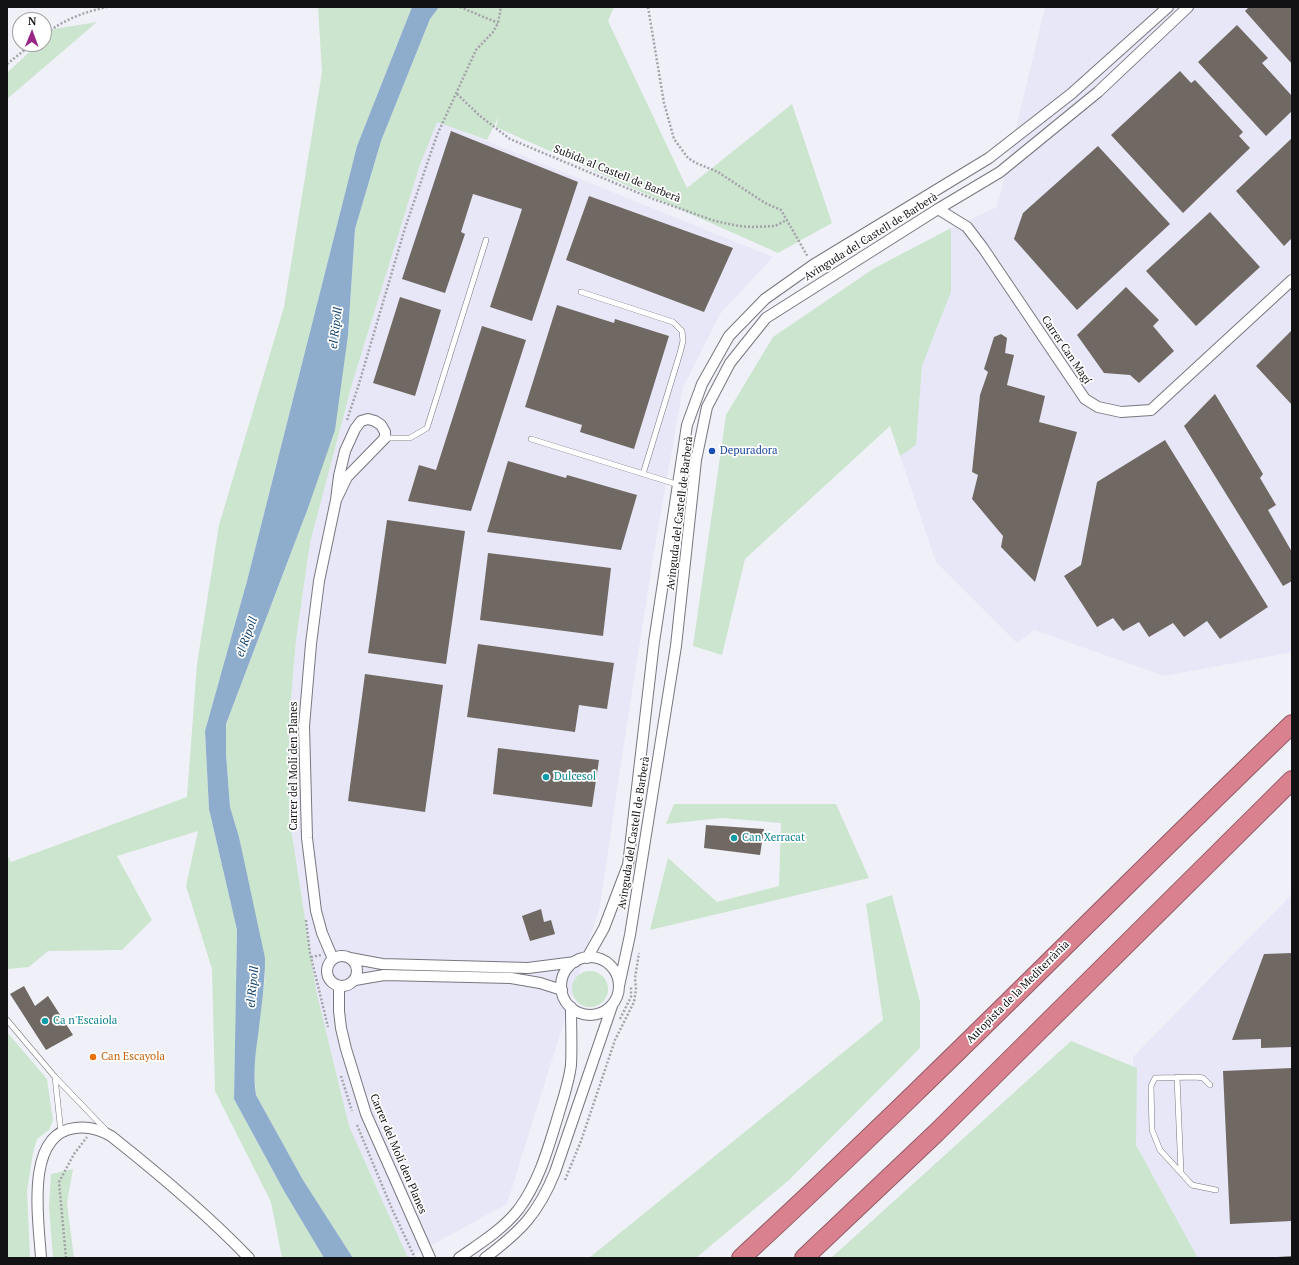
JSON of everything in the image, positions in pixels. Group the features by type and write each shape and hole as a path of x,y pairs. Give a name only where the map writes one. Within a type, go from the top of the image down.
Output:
{"highway":[{"name":"Autopista de la Mediterrània","path":"741,1258 895,1113 1292,724"},
{"path":"804,1258 936,1133 1292,780"}],"street":[{"name":"Avinguda del Castell de Barberà","path":"587,958 604,928 628,864 654,642 679,485 687,424 702,384 729,336 765,299 813,265 989,158 1071,94 1168,7"},
{"name":"Avinguda del Castell de Barberà","path":"619,986 630,935 676,646 696,460 707,407 730,363 766,318 938,209 1000,172 1098,92 1188,7"},
{"name":"Carrer Can Magí","path":"938,209 967,227 983,248 1084,399 1098,407 1121,412 1151,410 1292,280"},
{"name":"Carrer del Molí den Planes","path":"333,959 322,932 316,911 307,838 304,726 311,644 319,581 336,500 339,476 345,451 355,428 361,421 368,419 375,421 381,425 385,432 385,438 347,478 336,500"},
{"path":"350,958 357,966 357,976 355,980 348,986 339,987 334,985 327,977 327,967 333,959 342,956 382,964 528,968 575,962 587,958 596,958 605,962 612,968 617,977 619,986 618,993 612,1006 558,1164 546,1194 534,1213 521,1228 485,1258"},
{"path":"575,962 564,974 562,982 562,990 566,1002 571,1008 578,1012 592,1015 604,1011 612,1006"},
{"path":"355,980 384,975 510,978 540,983 562,990"},
{"name":"Carrer del Molí den Planes","path":"339,987 341,1028 366,1114 430,1258"},
{"path":"459,1258 502,1226 517,1211 534,1186 566,1091 572,1042 571,1008"},
{"path":"41,1258 38,1205 39,1176 44,1154 48,1145 61,1133 69,1129 93,1128 101,1130 111,1136 176,1189 230,1238 249,1258"}],"lane":[{"path":"385,438 410,438 427,428 486,240"},
{"path":"581,292 674,322 682,331 683,341 680,352 643,474"},
{"path":"531,439 679,485"},
{"path":"7,1020 55,1077 111,1136"},
{"path":"55,1077 61,1133"},
{"path":"1177,1077 1181,1173"},
{"path":"1210,1085 1203,1078 1196,1077 1155,1078 1151,1086 1152,1130 1160,1150 1192,1185 1216,1190"}],"path":[{"path":"52,28 78,15 107,7"},
{"path":"460,7 498,23"},
{"path":"346,425 407,221 437,135 476,50 493,32 498,23 501,7"},
{"path":"648,7 664,103 674,139 688,158 718,172 764,203 781,210 813,265"},
{"path":"7,64 22,52"},
{"name":"Subida al Castell de Barberà","path":"457,94 480,116 510,139 654,199 715,221 739,226 775,226 787,220"},
{"path":"305,914 310,953 330,1033"},
{"path":"339,1070 353,1115"},
{"path":"356,1121 381,1185 415,1258"},
{"path":"66,1258 59,1182 74,1154 84,1143 93,1128"}],"shaded area":[{"path":"1045,7 1292,7 1292,650 1288,653 1164,676 1034,630 1017,643 936,562 900,456 916,444 922,366 951,292 951,228 997,207"},
{"path":"437,121 773,257 720,314 683,387 655,546 600,906 507,1204 408,1258 349,1126 316,990 289,815 289,723 296,640 310,543 352,384 420,165"},
{"path":"1292,894 1292,1258 1198,1258 1136,1145 1133,1057"}],"green space":[{"path":"318,7 412,7 357,146 247,581 205,731 209,809 237,930 234,1099 284,1191 324,1258 282,1258 271,1202 215,1091 212,969 186,886 198,831 117,856 152,920 122,950 48,951 29,967 7,969 7,855 11,862 187,797 197,664 219,525 284,307 322,72"},
{"path":"439,7 614,7 608,21 687,188 792,104 832,223 778,253 496,127 499,116 487,140 437,122 420,165 352,384 310,543 296,640 289,723 289,815 316,990 349,1126 408,1258 353,1258 303,1180 256,1095 254,1066 265,977 239,837 230,807 226,754 226,724 308,508 348,335 355,229 381,141 430,19"},
{"path":"97,22 7,99 7,73 29,52 52,52 52,31 54,29"},
{"path":"951,228 951,292 922,366 916,445 900,456 890,426 745,559 722,655 693,646 726,415 773,337 873,269"},
{"path":"674,804 836,804 869,878 650,930 668,858 717,902 779,886 781,823 722,818 666,824"},
{"path":"892,895 920,1002 920,1048 789,1180 696,1258 589,1258 883,1020 866,904"},
{"path":"593,971 603,976 607,982 607,996 603,1002 597,1006 587,1007 577,1002 573,996 572,986 577,976 583,972"},
{"path":"7,1032 47,1079 53,1120 49,1130 37,1139 33,1153 27,1191 30,1258 7,1258"},
{"path":"1071,1041 1137,1068 1136,1145 1198,1258 831,1258"},
{"path":"73,1169 67,1203 74,1258 53,1258 49,1207 51,1174"}],"water":[{"name":"el Ripoll","path":"412,7 439,7 430,19 381,141 355,229 348,335 335,430 308,508 226,724 226,754 230,807 239,837 265,958 264,987 255,1066 256,1095 303,1180 353,1258 324,1258 284,1191 234,1099 237,930 209,809 205,731 247,581 357,146"}],"building":[{"path":"1249,7 1292,7 1292,64 1245,11"},
{"path":"1237,25 1268,58 1262,63 1292,96 1292,111 1266,136 1198,62"},
{"path":"1180,71 1191,83 1195,80 1243,132 1239,136 1250,148 1183,213 1111,135"},
{"path":"451,131 578,182 532,321 490,307 522,209 473,194 461,232 465,234 445,293 402,279"},
{"path":"1292,138 1292,238 1284,246 1236,191"},
{"path":"1098,146 1170,224 1077,310 1014,239 1023,213"},
{"path":"589,196 733,248 704,312 566,260"},
{"path":"1210,212 1260,267 1196,326 1146,271"},
{"path":"1126,287 1159,320 1153,326 1174,351 1139,383 1130,375 1104,373 1077,335"},
{"path":"400,297 441,310 415,396 373,383"},
{"path":"557,305 614,323 615,319 669,336 634,449 580,432 582,425 525,407"},
{"path":"482,326 526,340 471,511 408,501 419,465 436,470"},
{"path":"1292,330 1292,405 1256,366"},
{"path":"1001,334 1007,338 1005,353 1014,355 1007,385 1045,396 1039,422 1077,432 1035,582 1001,547 1003,536 972,499 978,475 972,472 980,395 988,372 984,369 994,337"},
{"path":"1215,394 1263,474 1260,478 1276,505 1268,510 1292,552 1292,581 1283,586 1184,426"},
{"path":"1165,440 1268,607 1220,639 1207,621 1184,637 1173,623 1149,637 1139,622 1123,631 1113,618 1097,627 1064,576 1081,565 1097,482"},
{"path":"508,461 566,478 567,475 637,495 621,550 487,532"},
{"path":"387,520 465,531 446,664 368,653"},
{"path":"488,553 611,568 603,636 480,620"},
{"path":"478,644 614,663 607,709 579,705 575,732 467,717"},
{"path":"365,674 443,685 425,812 348,801"},
{"name":"Dulcesol","path":"498,748 599,760 592,807 493,794"},
{"name":"Can Xerracat","path":"706,825 764,829 760,855 704,848"},
{"path":"541,909 544,922 551,920 555,934 530,941 522,916"},
{"path":"1292,953 1292,1047 1261,1048 1261,1039 1232,1040 1264,954"},
{"name":"Ca n'Escaiola","path":"24,986 35,1006 48,996 73,1035 46,1050 10,994"},
{"path":"1292,1068 1292,1221 1230,1224 1223,1071"},
{"path":"1292,1256 1292,1258 1277,1258 1277,1257"}],"place":[{"name":"Depuradora","path":"712,451"},
{"name":"Dulcesol","path":"546,777"},
{"name":"Can Xerracat","path":"734,838"},
{"name":"Ca n'Escaiola","path":"45,1021"},
{"name":"Can Escayola","path":"93,1057"}]}
